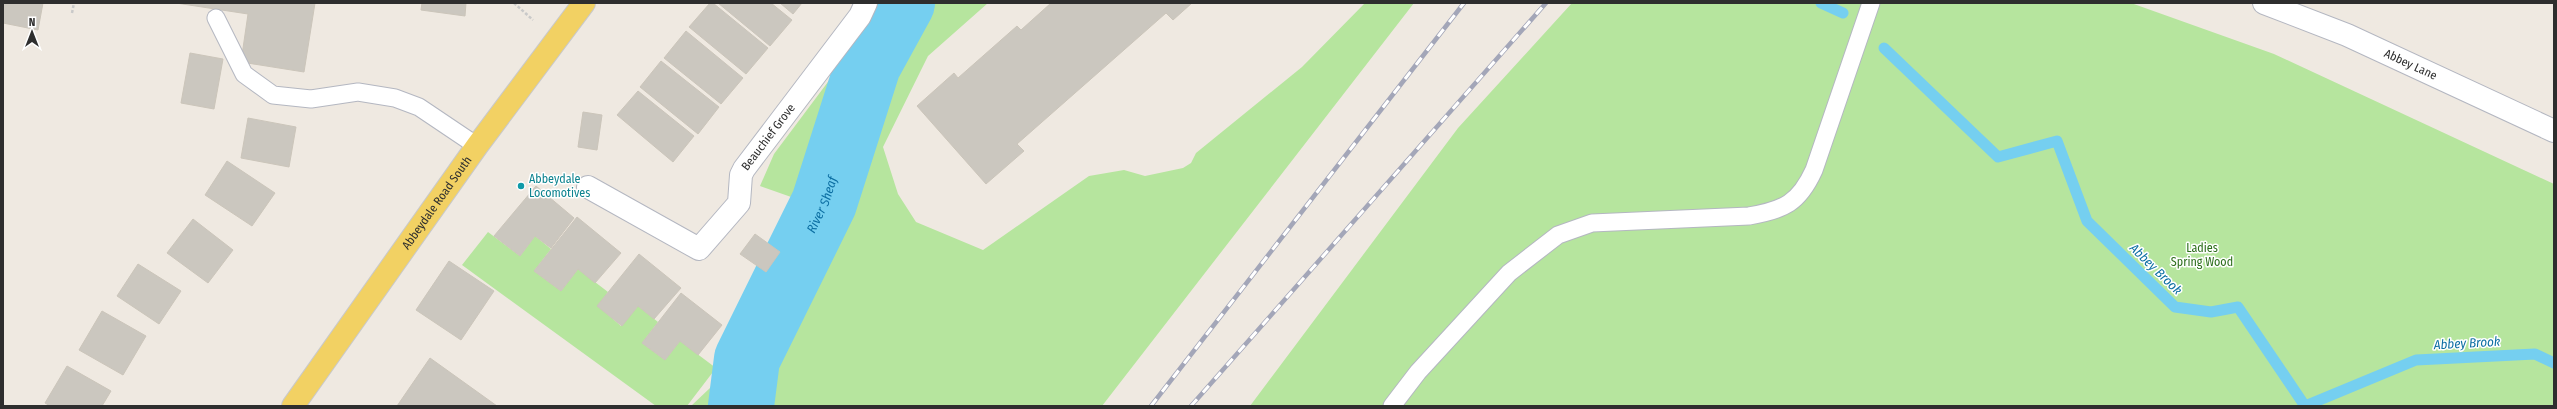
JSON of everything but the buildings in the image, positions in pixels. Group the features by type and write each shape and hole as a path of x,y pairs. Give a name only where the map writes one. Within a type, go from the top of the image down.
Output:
{"main road":[{"name":"Abbeydale Road South","path":"293,406 477,146 584,3"}],"street":[{"name":"Beauchief Grove","path":"588,187 699,249 739,203 741,175 744,169 860,16 866,3"},
{"name":"Abbey Lane","path":"2264,3 2347,35 2554,131"}],"lane":[{"path":"1392,406 1418,372 1509,273 1558,235 1592,222 1749,216 1770,212 1795,200 1806,187 1814,170 1871,3"},
{"path":"216,18 244,74 273,95 311,99 358,92 395,98 419,107 477,146"}],"path":[{"path":"72,13 74,3"}],"green space":[{"path":"887,3 988,3 928,56 883,147 898,194 916,222 983,250 1089,176 1124,170 1145,176 1183,168 1191,163 1196,153 1302,67 1365,3 1414,3 1102,406 691,406 710,388 788,254 794,198 760,186 774,154"},
{"name":"Ladies Spring Wood","path":"1572,3 2131,3 2274,54 2554,184 2554,406 1250,406 1458,128"},
{"path":"488,232 520,256 535,236 551,249 534,271 561,291 578,269 608,292 598,306 621,326 638,306 658,322 642,343 665,360 680,341 716,368 687,406 656,406 462,265"}],"waterway":[{"name":"River Sheaf","path":"741,406 747,359 824,203 868,65 902,3"},
{"name":"Abbey Brook","path":"1821,3 1843,13"},
{"name":"Abbey Brook","path":"1884,48 1998,157 2057,141 2087,221 2175,307 2211,312 2238,307 2305,406 2416,360 2535,354 2554,363"}],"railway":[{"path":"1151,406 1464,3"},
{"path":"1191,406 1546,3"}],"place":[{"name":"Abbeydale Locomotives","path":"521,186"}]}
